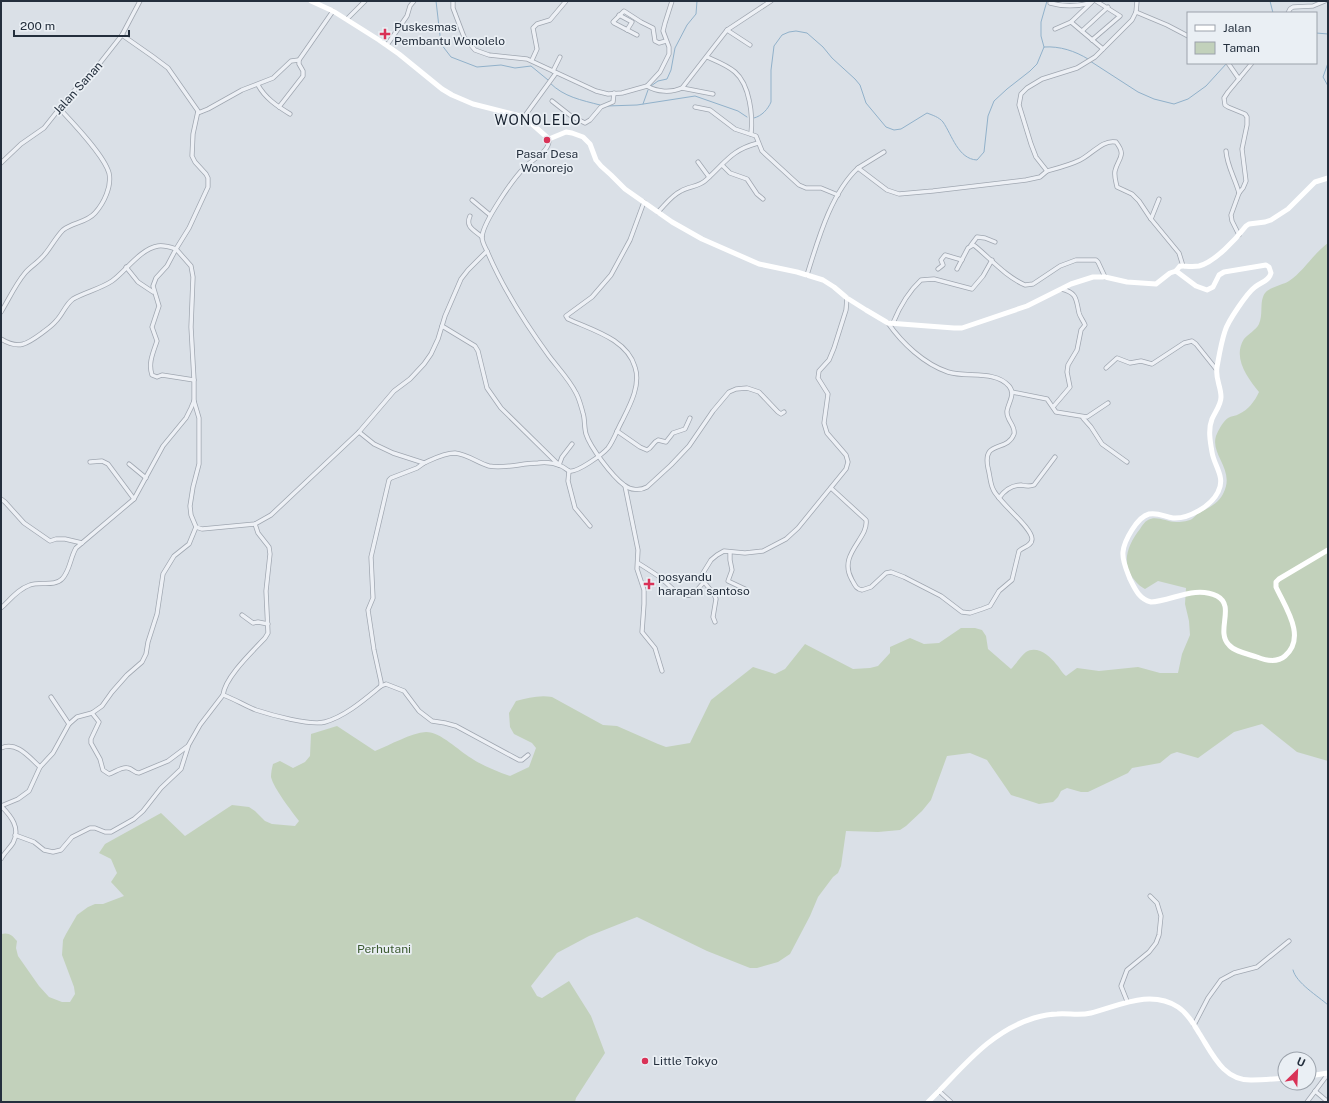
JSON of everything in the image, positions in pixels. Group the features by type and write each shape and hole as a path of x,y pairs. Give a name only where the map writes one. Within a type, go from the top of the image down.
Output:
{"main road":[{"path":"311,1 333,11 387,45 452,95 480,107 524,117 549,139 566,132 583,137 590,144 596,160 625,189 688,232 767,266 823,280 878,318 891,323 962,328 1027,306 1062,289 1093,277 1105,276 1127,282 1156,284 1170,273 1176,271 1178,268 1206,263 1227,247 1246,226 1271,220 1288,209 1315,182 1328,178"},
{"path":"1176,271 1196,286 1207,290 1213,287 1219,275 1224,272 1266,265 1271,274 1269,278 1255,286 1228,325 1223,336 1216,369 1216,379 1221,397 1220,404 1212,419 1210,428 1212,454 1222,484 1219,491 1210,503 1184,517 1171,518 1155,513 1142,518 1136,524 1129,536 1123,552 1127,571 1135,589 1141,597 1146,601 1151,602 1185,594 1202,593 1215,595 1225,605 1226,614 1223,626 1224,636 1230,646 1265,660 1275,661 1281,659 1292,648 1294,642 1294,628 1276,587 1276,582 1328,550"},
{"path":"928,1102 985,1044 1002,1033 1033,1018 1057,1014 1078,1015 1127,1002 1157,999 1165,1000 1178,1007 1189,1017 1217,1062 1228,1074 1250,1081 1277,1079"},
{"path":"1317,1075 1328,1074"}],"street":[{"name":"Jalan Sanan","path":"1,163 21,144 39,132 100,63 122,35 140,1"},
{"path":"346,19 365,1"},
{"path":"387,45 407,16 410,6 414,1"},
{"path":"453,1 453,8 464,37 475,50 489,55 521,57 532,60 554,72 596,91 608,94 622,93 647,86 660,72 669,54 669,48 663,31 672,1"},
{"path":"532,60 538,49 533,28 537,24 550,20 566,1"},
{"path":"682,88 727,30 771,1"},
{"path":"1092,40 1120,16 1108,7 1096,1"},
{"path":"1047,171 1036,157 1031,144 1019,105 1021,94 1027,88 1042,79 1077,68 1095,58 1132,20 1136,12 1137,1"},
{"path":"1288,12 1293,7 1313,6 1324,1"},
{"path":"1050,3 1067,7 1092,2"},
{"path":"1055,29 1071,22 1092,2"},
{"path":"1082,31 1108,7"},
{"path":"279,107 303,76 303,70 299,64 299,60 333,11"},
{"path":"637,35 613,22 624,11 653,28 655,40 659,43 666,41"},
{"path":"1136,12 1167,24 1187,35"},
{"path":"619,15 632,22 627,30"},
{"path":"1071,22 1103,49"},
{"path":"727,30 750,45"},
{"path":"122,35 168,68 197,109 198,113 193,134 192,156 195,162 206,174 208,178 208,187 189,228 176,248 167,266 153,283 153,292 159,306 152,327 157,341 151,356 152,375 157,378 162,375 194,380"},
{"path":"524,117 550,80 560,57"},
{"path":"707,57 730,68 742,80 751,111 751,134"},
{"path":"198,113 242,90 273,78 291,61 299,60"},
{"path":"1229,64 1239,79"},
{"path":"1238,235 1232,221 1232,216 1239,193 1246,181 1242,149 1247,125 1247,117 1243,113 1228,107 1224,102 1226,95 1251,64"},
{"path":"258,85 264,94 290,114"},
{"path":"647,86 652,89 670,91 682,88 713,94"},
{"path":"552,101 571,116 585,123 590,120 603,105 613,102 614,93"},
{"path":"695,106 710,110 735,129 757,137 762,151 799,185 806,188 821,188 838,195"},
{"path":"1,312 25,273 39,261 63,231 69,226 83,222 95,213 101,205 109,186 109,174 105,166 86,138 59,108"},
{"path":"482,237 490,215 523,168 548,146 549,139"},
{"path":"858,168 887,190 899,194 933,191 1040,177 1047,171 1080,160 1107,143 1112,141 1116,142 1122,155 1115,172 1117,187 1132,194 1139,201 1151,220 1179,253 1183,266"},
{"path":"658,212 677,193 701,183 709,177 737,151 758,143"},
{"path":"1226,151 1227,162 1235,178 1239,193"},
{"path":"807,275 823,228 848,177 858,168 884,152"},
{"path":"698,162 709,177"},
{"path":"722,165 730,173 747,179 763,199"},
{"path":"1151,220 1159,199"},
{"path":"472,200 490,215"},
{"path":"442,326 475,346 478,351 487,388 493,397 501,408 559,465 569,471 575,470 599,456 607,450 630,404 638,374 629,353 620,345 609,338 568,319 566,316 592,297 611,275 630,240 644,202"},
{"path":"470,216 468,225 482,237 500,278 521,317 576,393 583,412 586,434 599,456 624,486 638,550 637,569 643,586 642,632 655,648 662,671"},
{"path":"957,269 971,245 977,238 985,238 995,242"},
{"path":"971,245 975,246 992,260 1000,269 1025,285 1033,284 1060,266 1076,260 1096,260 1105,276"},
{"path":"1,339 15,346 26,344 56,321 66,306 73,300 112,281 126,267 153,247 165,246 176,248 191,266 194,276 191,327 194,401 199,418 199,464 190,506 196,527 189,544 174,556 163,574 157,614 148,642 145,658 127,675 102,706 92,713 77,717 69,724 52,753 40,767 29,791 18,799 1,806 10,816 16,828 13,843 1,859"},
{"path":"196,527 202,529 255,524 272,515 359,432 394,391 410,379 424,364 432,354 461,279 487,251"},
{"path":"938,269 943,265 941,260 945,255 962,260"},
{"path":"831,488 866,520 866,528 854,546 847,567 856,587 866,590 886,573 891,572 941,596 958,609 965,612 970,612 990,606 1000,590 1012,580 1020,551 1030,544 1031,534 999,498 993,489 986,459 992,449 996,446 1006,444 1013,435 1013,428 1006,412 1012,392 1008,385 992,376 966,375 949,372 935,367 919,356 897,336 891,323 901,305 921,280 934,279 972,289 983,276 992,260"},
{"path":"126,267 138,282 153,292"},
{"path":"1053,407 1070,387 1067,372 1068,365 1077,350 1081,330 1085,324 1080,315 1075,296 1062,289"},
{"path":"715,622 713,617 716,599 714,594 704,582 703,573 711,560 717,554 724,551 745,553 763,551 786,539 798,528 846,469 848,459 827,433 824,423 828,394 818,378 818,374 829,360 834,348 846,310 847,298"},
{"path":"1106,368 1117,358 1130,363 1141,361 1152,364 1184,343 1192,341 1216,369"},
{"path":"624,486 643,489 671,466 689,446 713,411 729,392 736,389 746,388 759,392 778,412 781,414 784,412"},
{"path":"1012,392 1047,399 1058,413 1083,418 1108,403"},
{"path":"1,608 17,593 28,586 40,583 58,582 61,580 68,570 74,552 82,543 134,499 163,446 189,415 194,401"},
{"path":"617,430 640,447 647,450 650,449 656,441 666,442 673,433 684,429 690,418"},
{"path":"1083,418 1102,444 1127,462"},
{"path":"359,432 374,444 393,453 424,463"},
{"path":"559,465 562,457 572,444"},
{"path":"381,686 368,612 373,598 371,556 389,480 443,455 456,453 491,466 501,467 542,462 559,465"},
{"path":"999,498 1002,494 1016,485 1030,487 1034,485 1055,457"},
{"path":"90,462 102,461 108,464 134,499"},
{"path":"129,464 146,478"},
{"path":"569,471 568,481 575,508 590,526"},
{"path":"1,499 24,523 50,541 65,539 82,543"},
{"path":"15,835 34,842 44,850 53,852 61,850 72,837 90,828 111,832 138,816 164,784 179,771 188,746 200,724 223,695 229,679 268,634 266,591 270,554 269,547 258,533 255,524"},
{"path":"730,552 732,570 728,581 745,589"},
{"path":"638,563 683,595 690,595 694,593 704,582"},
{"path":"242,616 253,623 258,622 268,624"},
{"path":"223,695 256,710 307,723 318,723 334,719 360,704 381,686 386,684 404,690 419,711 432,721 456,726 519,760 523,760 528,755"},
{"path":"51,697 69,724"},
{"path":"92,713 99,722 91,738 91,743 100,759 103,770 108,774 126,767 135,773 140,773 168,761 188,746"},
{"path":"1,748 10,746 17,747 40,767"},
{"path":"1127,1002 1121,986 1127,970 1149,952 1156,943 1159,935 1161,916 1157,903 1150,896"},
{"path":"1194,1025 1208,998 1221,980 1234,973 1257,967 1289,941"},
{"path":"1317,1088 1328,1074"},
{"path":"939,1091 951,1102"},
{"path":"1307,1102 1315,1091 1328,1102"}],"green space":[{"name":"Perhutani","path":"1328,243 1328,761 1297,752 1262,724 1234,732 1198,758 1177,752 1171,754 1160,763 1132,768 1128,773 1088,792 1081,792 1067,788 1061,791 1053,802 1039,804 1011,795 987,760 970,753 947,756 931,800 906,826 900,830 878,832 846,831 841,866 838,873 833,877 818,897 790,954 778,962 757,968 750,968 707,951 637,917 589,936 557,953 531,986 537,996 542,998 569,981 591,1016 605,1053 576,1098 575,1102 1,1102 1,934 6,933 14,937 17,941 16,948 18,956 39,986 49,997 62,1002 70,1002 75,994 74,987 62,955 63,940 66,934 77,915 88,907 95,904 103,904 124,896 111,882 117,873 111,859 99,853 105,844 161,813 185,836 232,805 249,807 265,821 272,824 295,826 299,821 283,799 271,777 273,764 280,761 293,768 305,762 310,756 311,734 337,726 375,751 420,733 432,733 444,738 466,755 480,763 510,776 529,767 536,748 532,743 514,734 510,727 509,713 516,701 547,696 552,697 603,725 617,726 666,747 690,743 711,700 753,667 775,674 785,669 805,644 853,669 870,668 878,666 890,653 890,647 910,638 924,644 939,643 961,628 975,628 982,630 986,636 988,649 1011,669 1026,652 1034,650 1043,652 1066,676 1077,668 1099,671 1138,667 1160,673 1178,673 1182,654 1190,635 1189,621 1185,604 1186,588 1158,581 1145,589 1141,587 1132,577 1127,565 1130,546 1142,525 1148,520 1155,518 1181,522 1189,520 1212,505 1223,494 1227,477 1216,450 1216,436 1226,419 1238,415 1248,408 1259,392 1246,374 1243,367 1240,353 1241,346 1244,339 1259,324 1262,300 1267,291 1289,281"}],"waterway":[{"path":"436,1 441,44 451,57 477,67 501,65 515,68 531,66 548,80"},
{"path":"651,86 658,81 667,79 671,70 675,48 687,25 696,14 697,1"},
{"path":"1044,47 1041,36 1041,22 1047,1"},
{"path":"1270,1 1273,12"},
{"path":"754,118 760,116 771,102 771,70 774,46 782,35 789,32 796,31 807,33 855,79 860,85 866,103 886,127 894,130 901,129 927,113 937,117 943,122 960,151 970,159 977,160 984,152 988,116 994,101 1037,64 1044,47 1056,47 1088,59"},
{"path":"1317,33 1328,34"},
{"path":"1090,61 1138,92 1154,99 1174,104 1188,99 1206,86 1226,64"},
{"path":"1328,63 1323,77 1328,86"},
{"path":"550,83 555,88 567,95 600,105"},
{"path":"643,104 648,90"},
{"path":"607,106 637,105 695,96 738,111 747,117"},
{"path":"1293,970 1298,980 1328,1005"}],"place":[{"name":"Puskesmas Pembantu Wonolelo","path":"385,34"},
{"name":"Pasar Desa Wonorejo","path":"547,140"},
{"name":"posyandu harapan santoso","path":"649,584"},
{"name":"Little Tokyo","path":"645,1061"}],"district":[{"name":"WONOLELO","path":"538,120"}]}
